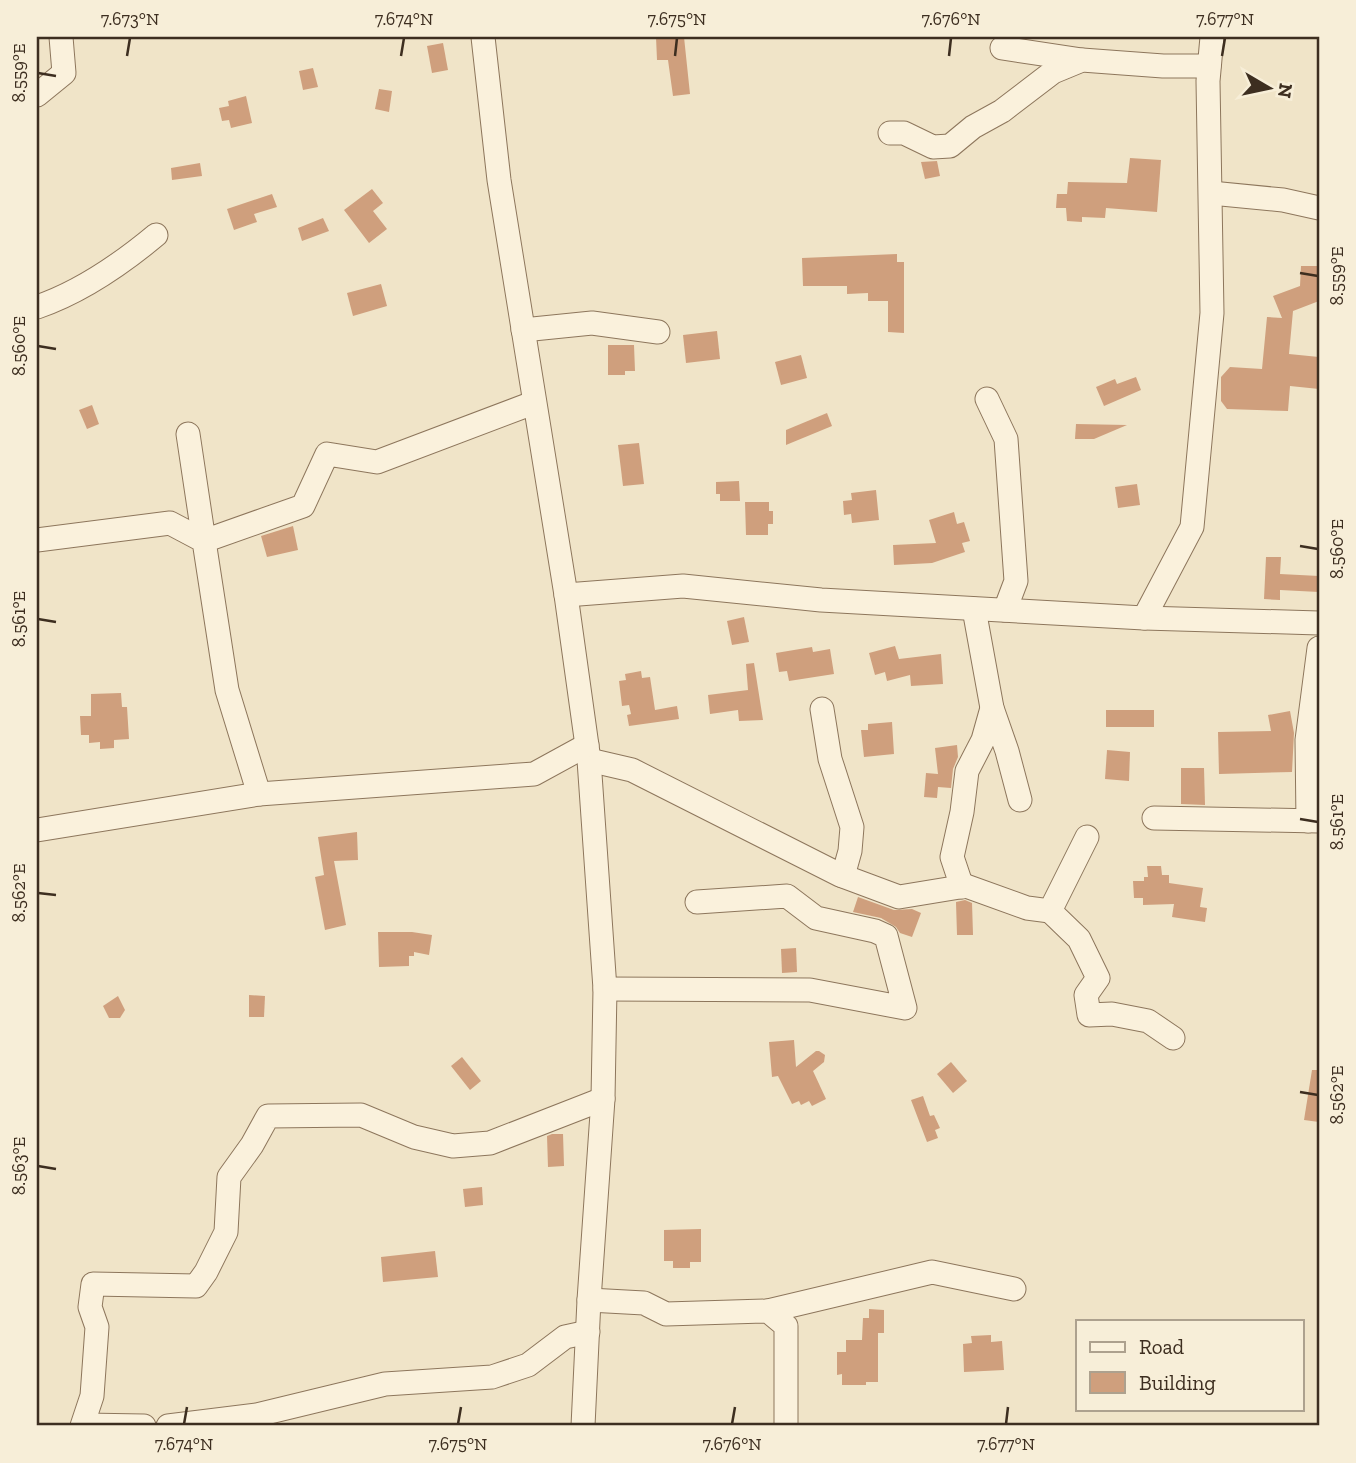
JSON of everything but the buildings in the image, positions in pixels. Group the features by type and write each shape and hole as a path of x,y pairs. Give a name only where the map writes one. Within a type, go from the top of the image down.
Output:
{"street":[{"path":"37,95 64,73 61,37"},
{"path":"483,37 499,180 566,595 588,752 605,989 603,1099 583,1426"},
{"path":"1144,618 1192,527 1212,313 1209,66 1212,37"},
{"path":"1002,48 1082,60 1163,66 1209,66"},
{"path":"890,133 904,133 933,147 950,146 1053,72 1082,60"},
{"path":"1211,193 1283,200 1319,208"},
{"path":"37,307 58,300 121,265 156,235"},
{"path":"523,330 592,323 658,332"},
{"path":"987,399 1006,439 1016,580 1005,610"},
{"path":"37,540 170,523 204,541 303,506 327,454 377,462 533,403"},
{"path":"188,434 227,690 259,794"},
{"path":"566,595 683,586 821,600 974,609 1319,623"},
{"path":"974,609 992,708 1020,800"},
{"path":"1154,817 1314,821 1307,740 1319,648"},
{"path":"962,887 952,857 962,812 967,771 983,740 992,708"},
{"path":"822,709 830,759 852,827 850,851 843,876"},
{"path":"37,830 259,794 534,774 588,752 632,770 843,876 899,897 965,886 1027,908 1050,911 1079,939 1098,978 1086,995 1089,1015 1112,1014 1148,1021 1173,1038"},
{"path":"1050,911 1087,837"},
{"path":"605,989 810,990 905,1008 886,936 816,918 786,896 696,902"},
{"path":"144,1426 83,1426 92,1396 97,1326 90,1307 93,1284 196,1286 226,1232 229,1177 252,1145 268,1116 361,1115 414,1137 453,1146 490,1143 603,1099"},
{"path":"589,1300 644,1303 666,1314 768,1311 932,1272 1014,1289"},
{"path":"768,1311 786,1326 786,1426"},
{"path":"168,1426 257,1415 385,1384 492,1377 528,1365 565,1338 588,1332"}]}
